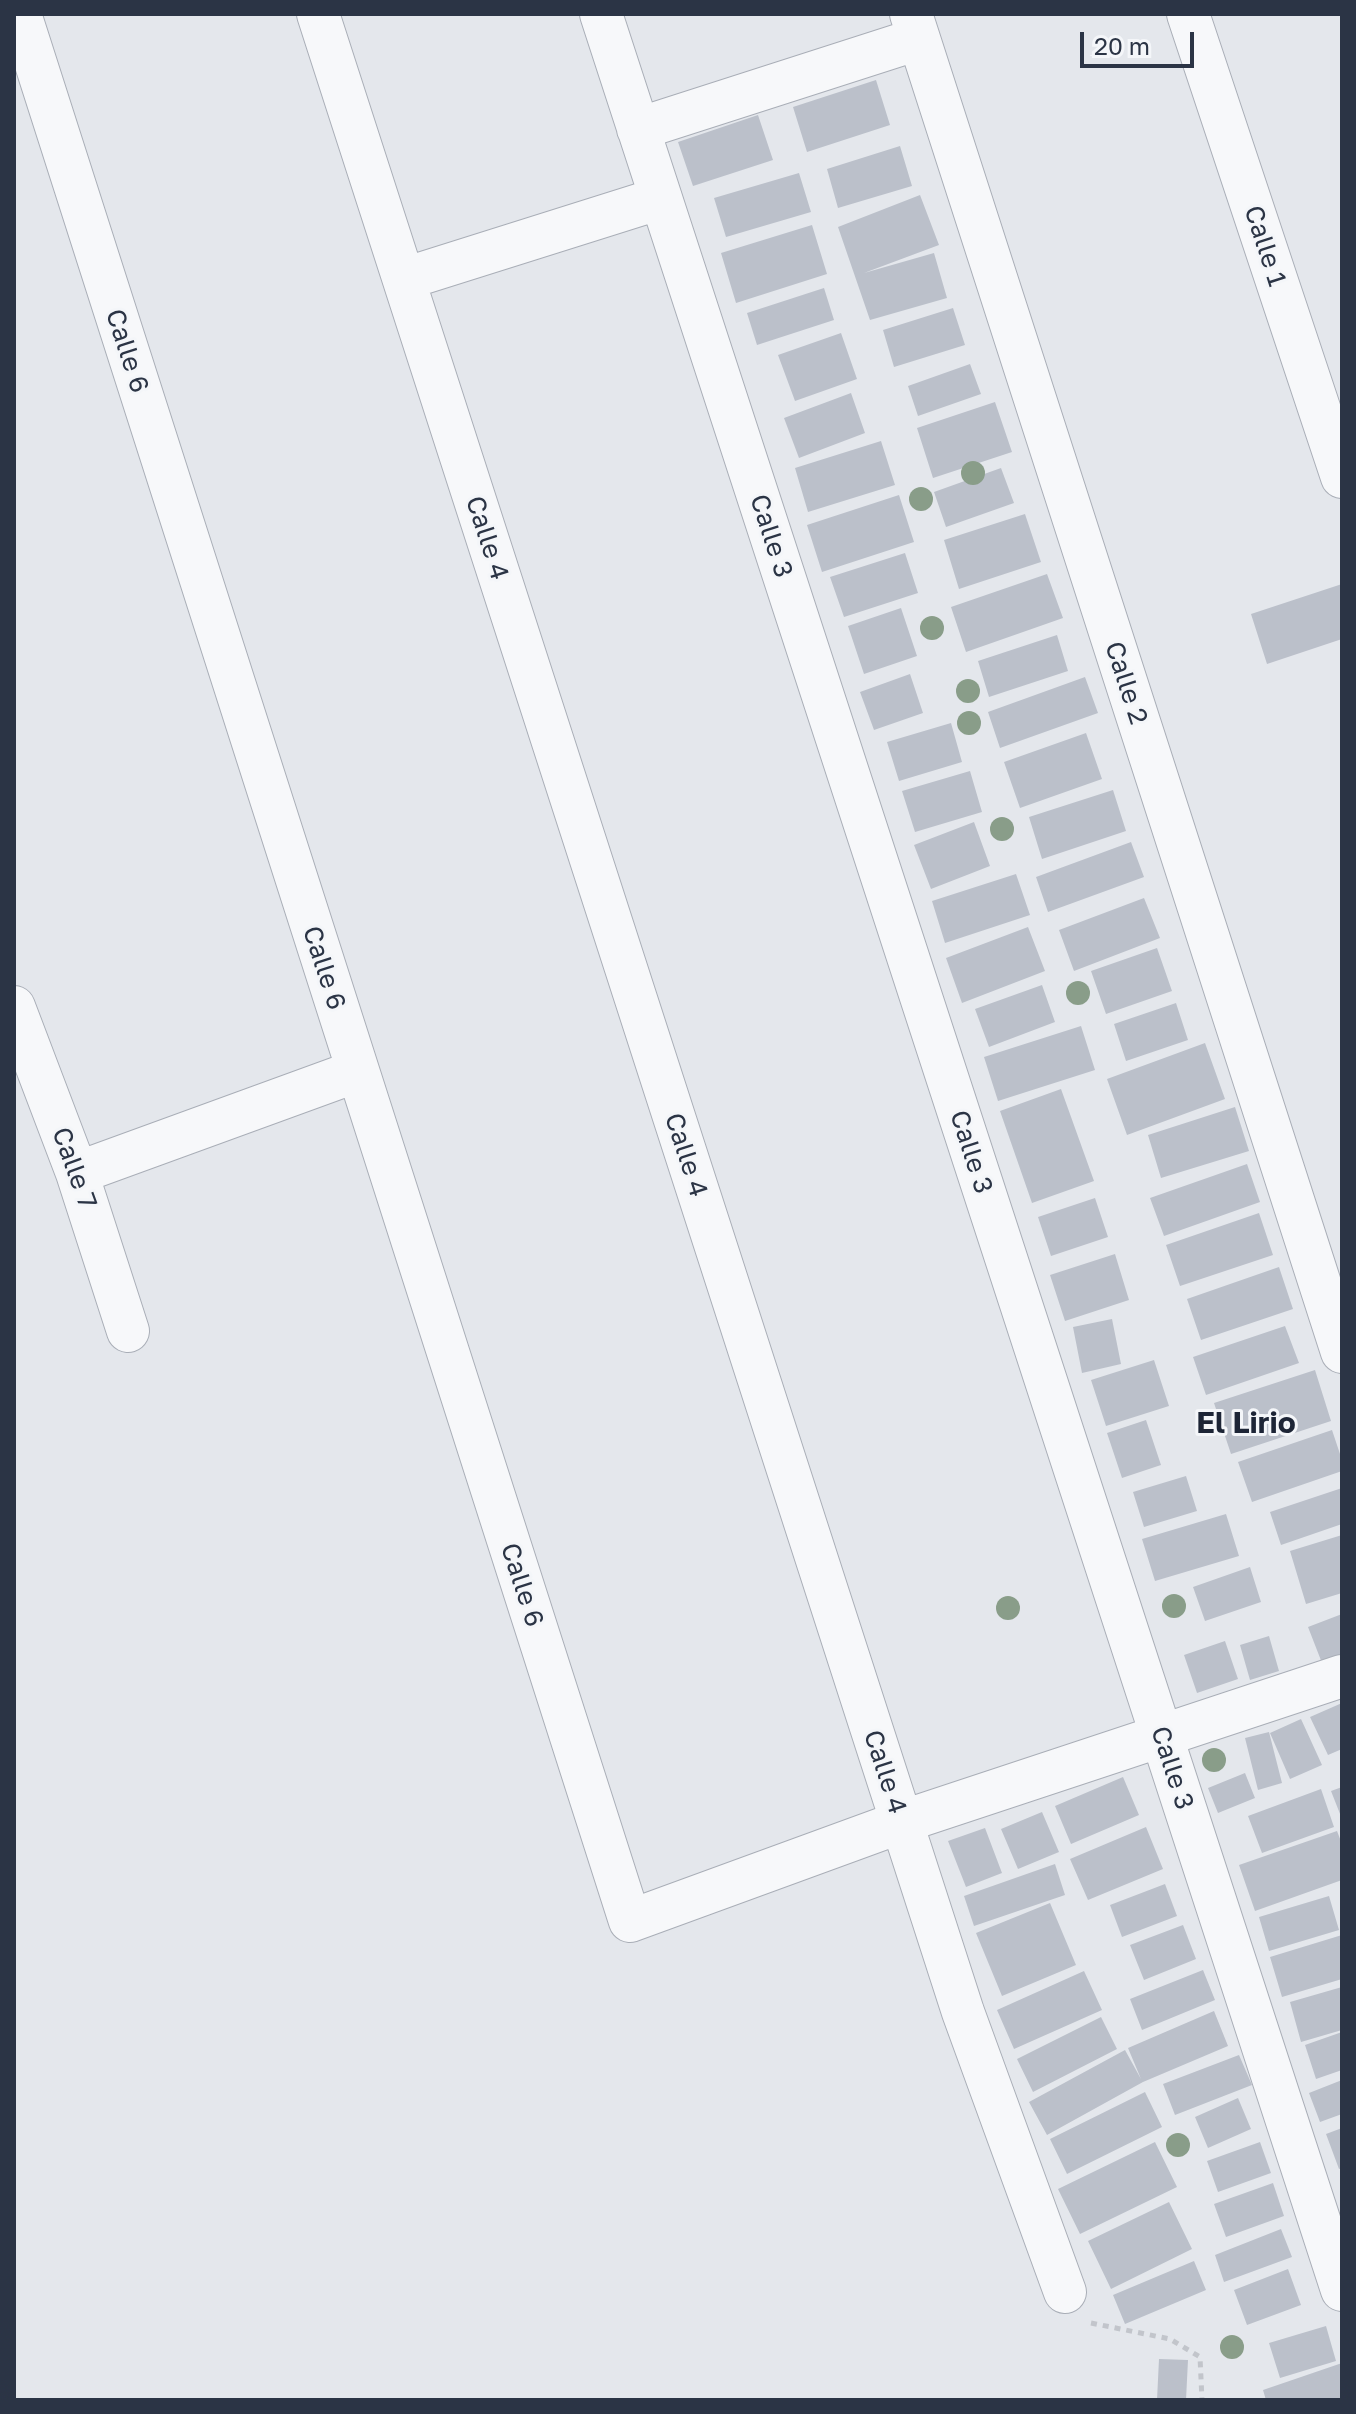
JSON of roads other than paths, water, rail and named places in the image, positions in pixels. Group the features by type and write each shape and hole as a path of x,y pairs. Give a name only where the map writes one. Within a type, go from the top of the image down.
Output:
{"street":[{"name":"Calle 6","path":"20,14 630,1921 901,1822"},
{"name":"Calle 4","path":"318,14 963,2012 1065,2292"},
{"name":"Calle 3","path":"601,14 1342,2290"},
{"name":"Calle 1","path":"1188,14 1342,477"},
{"path":"638,129 914,26"},
{"name":"Calle 2","path":"914,26 1342,1352"},
{"path":"404,279 661,198"},
{"name":"Calle 7","path":"14,1007 77,1173 128,1331"},
{"path":"77,1173 357,1071"},
{"path":"901,1822 1342,1676"}],"district":[{"name":"El Lirio","path":"1246,1423"}]}
